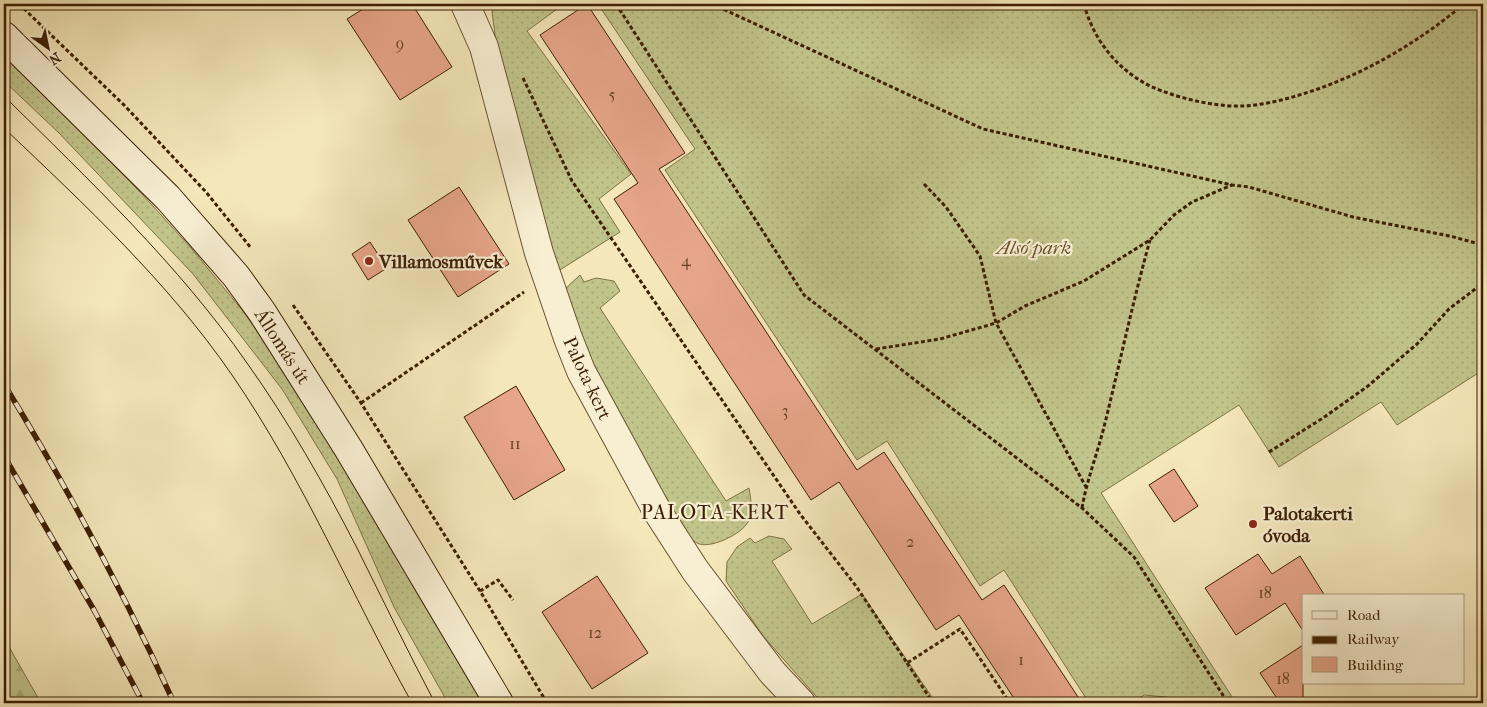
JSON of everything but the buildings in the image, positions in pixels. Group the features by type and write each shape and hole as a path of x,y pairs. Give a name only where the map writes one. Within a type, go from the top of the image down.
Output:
{"main road":[{"name":"Palota-kert","path":"468,5 484,47 547,276 581,371 656,510 694,570 772,672 801,703"},
{"name":"Állomás út","path":"4,36 168,198 236,276 262,312 348,448 499,703"}],"path":[{"path":"616,4 804,295 1082,508 1134,557 1228,703"},
{"path":"712,4 983,129 1232,185 1249,187 1353,217 1450,236 1483,245"},
{"path":"1084,4 1096,34 1118,64 1134,77 1153,88 1173,96 1242,106 1261,105 1311,92 1374,65 1422,36 1464,4"},
{"path":"521,74 572,181 800,514 856,586 933,703"},
{"path":"924,184 946,207 980,256 996,323 1086,487"},
{"path":"875,349 940,339 996,323 1025,306 1084,280 1150,240 1182,209 1200,198 1232,185"},
{"path":"1082,508 1150,240"},
{"path":"361,403 547,276"},
{"path":"1269,452 1323,418 1380,377 1417,344 1449,309 1483,283"},
{"path":"480,591 498,580 513,600"},
{"path":"907,663 960,628 1010,703"}],"green space":[{"path":"496,4 564,4 527,31 631,174 599,199 620,232 555,273 539,212 530,165 497,50 492,12"},
{"name":"Alsó park","path":"598,4 1483,4 1483,370 1397,425 1381,402 1279,467 1239,405 1101,493 1236,703 1180,703 1176,698 1144,695 1133,703 1089,703 1004,570 980,586 887,441 857,460 665,170 695,149"},
{"path":"4,53 142,194 191,248 242,310 293,382 350,470 414,588 483,703 448,703 394,607 337,479 282,389 193,274 59,133 4,81"},
{"path":"580,275 584,282 596,278 614,281 620,291 600,308 726,501 749,488 750,518 745,527 725,540 702,545 685,533 603,390 570,317 565,289"},
{"path":"769,536 784,539 792,549 772,561 812,624 862,594 936,703 822,703 763,636 726,581 727,562 737,547 750,538 755,543"},
{"path":"4,638 41,703 4,703"}],"tram line":[{"path":"4,96 132,224 192,291 247,363 292,431 332,500 435,703"},
{"path":"4,128 95,215 153,276 181,308 232,375 282,454 412,703"}],"railway":[{"path":"4,384 94,541 174,703"},
{"path":"4,456 94,610 143,703"}],"place":[{"name":"Villamosművek","path":"369,261"},
{"name":"Palotakerti óvoda","path":"1253,524"}],"district":[{"name":"PALOTA-KERT","path":"715,512"}]}
